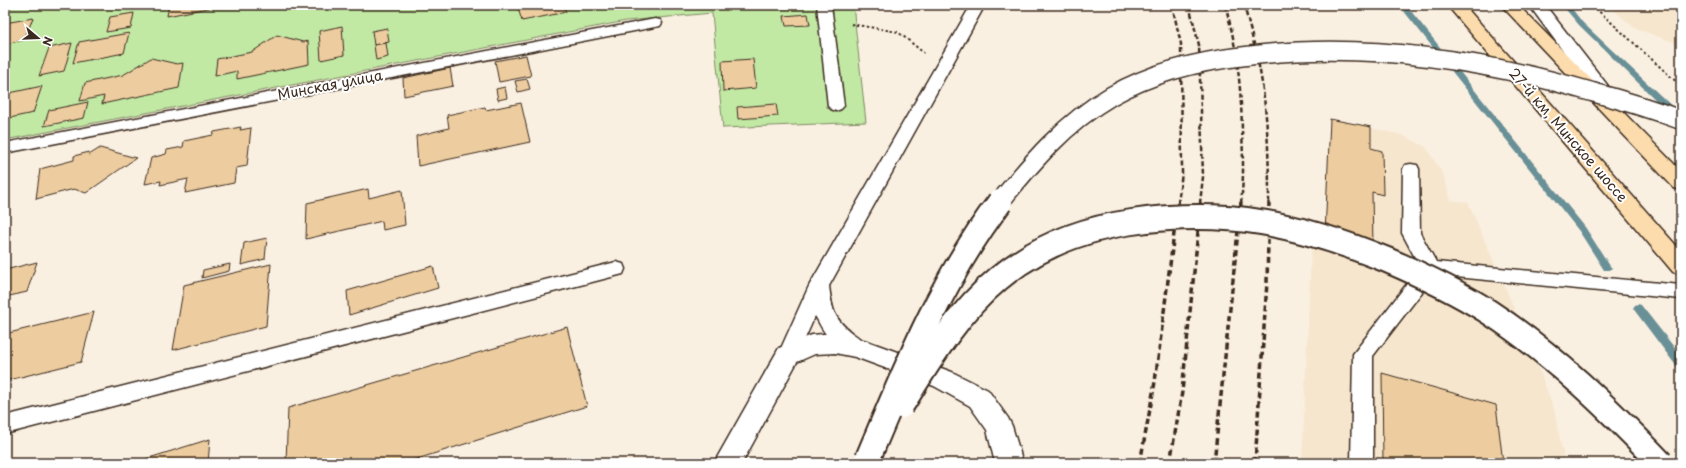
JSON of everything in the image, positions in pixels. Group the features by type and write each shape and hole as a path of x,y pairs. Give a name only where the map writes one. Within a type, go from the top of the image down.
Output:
{"highway":[{"name":"27-й км, Минское шоссе","path":"1455,5 1681,266"},
{"path":"1509,5 1681,183"}],"main road":[{"path":"1537,5 1644,145"},
{"path":"867,460 909,362 939,298 975,238 1005,195 1035,159 1072,122 1106,98 1154,76 1194,64 1297,50 1352,49 1413,54 1512,71 1568,84 1681,120"},
{"path":"867,460 936,352 970,306 990,285 1015,266 1044,248 1065,238 1106,225 1175,217 1201,216 1228,217 1269,223 1336,240 1460,293 1547,354 1621,420 1661,463"},
{"path":"728,463 788,355 812,345 835,343 858,348 943,378 979,398 999,426 1010,463"}],"lane":[{"path":"824,5 827,20 836,106"},
{"path":"788,355 819,286 978,5"},
{"name":"Минская улица","path":"5,148 655,23"},
{"path":"1411,169 1411,233 1430,268"},
{"path":"1430,268 1681,292"},
{"path":"1362,463 1363,354 1430,268"},
{"path":"5,425 616,269"},
{"path":"819,286 822,310 833,329 858,348"}],"path":[{"path":"1592,5 1681,86"},
{"path":"827,20 898,32 943,67"}],"shaded area":[{"path":"1608,5 1681,5 1681,45 1634,28"},
{"path":"1330,119 1402,135 1426,147 1443,174 1451,200 1468,202 1528,340 1554,409 1565,463 1302,463 1311,251 1325,235"}],"green space":[{"path":"5,5 853,5 866,122 723,128 712,13 626,21 5,140"}],"building":[{"path":"169,5 213,5 213,7 167,16"},
{"path":"517,5 563,5 566,12 522,21"},
{"path":"134,13 131,28 106,32 110,17"},
{"path":"808,14 810,25 786,26 784,16"},
{"path":"33,18 24,40 5,44 5,23"},
{"path":"342,26 344,55 321,60 319,31"},
{"path":"387,28 389,42 374,45 372,31"},
{"path":"129,33 124,53 73,63 79,42"},
{"path":"277,35 303,42 308,41 309,64 237,79 237,71 215,76 217,59 252,52"},
{"path":"72,43 64,71 39,76 49,48"},
{"path":"386,43 388,57 376,60 374,45"},
{"path":"526,55 531,76 499,82 495,61"},
{"path":"151,58 177,64 183,63 179,88 102,104 104,96 80,101 85,83 123,75"},
{"path":"753,59 756,88 723,91 722,61"},
{"path":"450,68 453,86 404,96 403,78"},
{"path":"527,79 530,89 518,92 515,81"},
{"path":"42,86 33,113 5,119 5,94"},
{"path":"505,87 507,98 498,100 496,89"},
{"path":"88,102 84,118 44,126 49,110"},
{"path":"521,103 530,142 418,166 416,136 449,128 447,115 485,107 486,110"},
{"path":"776,104 778,116 738,119 737,107"},
{"path":"1330,119 1371,127 1371,148 1382,151 1383,195 1372,192 1373,247 1325,235"},
{"path":"241,127 240,130 251,128 247,166 236,168 234,183 185,193 188,179 160,185 161,181 145,184 151,158 166,154 167,150 183,147 184,141 213,135 214,132"},
{"path":"100,148 136,158 86,193 74,189 36,199 40,169 74,160 74,156 89,152 89,155"},
{"path":"368,189 369,198 402,190 405,225 383,230 382,221 306,239 307,203"},
{"path":"267,238 265,259 241,265 244,243"},
{"path":"37,262 27,292 5,297 5,270"},
{"path":"230,264 229,271 202,278 203,270"},
{"path":"271,264 266,326 173,350 184,285"},
{"path":"433,266 438,288 349,315 347,291"},
{"path":"94,312 81,362 5,381 5,334"},
{"path":"567,327 587,406 404,463 286,463 288,408"},
{"path":"1382,373 1496,405 1503,463 1383,463"},
{"path":"210,439 208,463 133,463"}],"waterway":[{"path":"1402,5 1582,229 1607,268"},
{"path":"1565,5 1581,24 1673,112"},
{"path":"1638,308 1681,364"}],"railway":[{"path":"1172,5 1181,44 1182,173 1178,203"},
{"path":"1189,5 1199,45 1203,177 1200,203"},
{"path":"1225,5 1233,35 1239,82 1243,158 1241,203"},
{"path":"1244,5 1258,59 1261,77 1268,140 1269,202"},
{"path":"1140,463 1155,382 1178,202"},
{"path":"1170,463 1182,392 1201,202"},
{"path":"1214,463 1241,202"},
{"path":"1255,463 1267,282 1269,202"}]}
